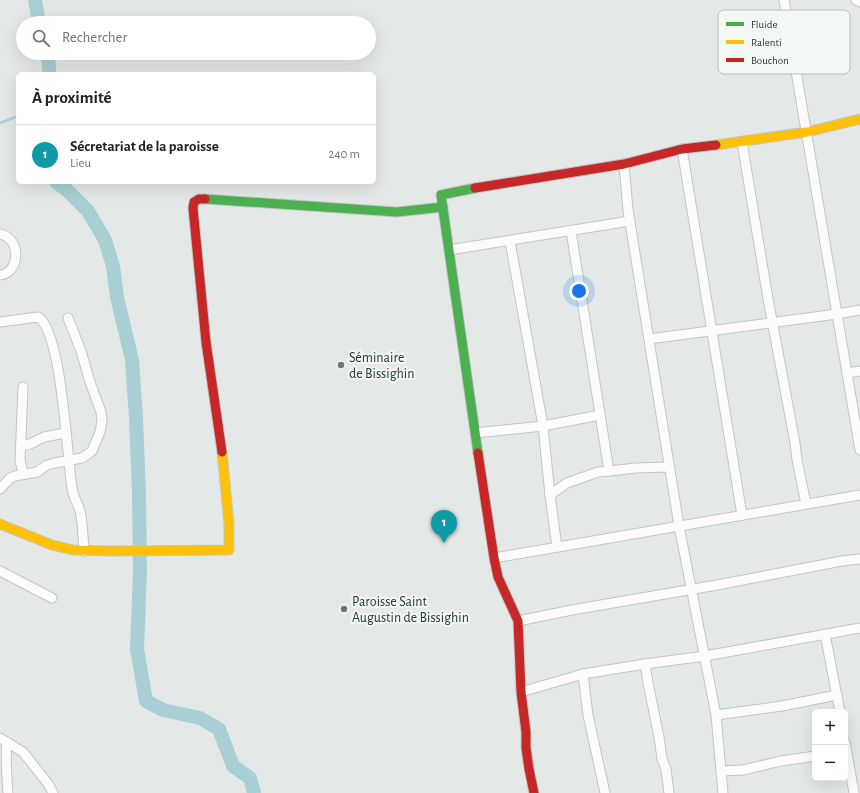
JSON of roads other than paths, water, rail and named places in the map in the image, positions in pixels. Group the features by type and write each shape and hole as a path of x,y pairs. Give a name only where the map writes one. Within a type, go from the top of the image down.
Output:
{"street":[{"path":"784,0 786,10"},
{"path":"856,0 860,2"},
{"path":"797,74 860,450"},
{"path":"534,793 526,748 526,732 521,692 518,621 498,577 494,558 441,195 624,164 682,149 807,132 860,119"},
{"path":"742,142 772,323 806,504"},
{"path":"682,149 742,515"},
{"path":"624,164 630,221 669,467 716,715 723,793"},
{"path":"0,524 52,546 73,550 228,550 229,524 224,463 206,342 193,208 194,202 199,199 397,212 443,208"},
{"path":"449,250 630,221"},
{"path":"571,231 609,471"},
{"path":"0,234 12,240 15,246 16,258 11,269 7,273 0,275"},
{"path":"510,241 542,426 557,547"},
{"path":"649,339 860,310"},
{"path":"0,322 36,316 44,322 51,338 60,378 72,490 73,496 80,510 84,551"},
{"path":"0,489 10,478 37,472 46,465 82,458 92,451 100,432 102,421 101,412 81,351 68,318"},
{"path":"847,373 860,371"},
{"path":"23,387 20,460 23,474"},
{"path":"475,433 542,426 600,415"},
{"path":"21,446 30,444 44,436 66,433"},
{"path":"550,495 567,482 598,472 636,468 669,467"},
{"path":"494,558 860,495"},
{"path":"518,621 860,559"},
{"path":"0,571 52,598"},
{"path":"521,692 583,674 705,656 860,628"},
{"path":"825,634 839,709"},
{"path":"645,664 660,737 662,759 668,777 669,793"},
{"path":"583,674 588,715 605,793"},
{"path":"716,715 782,706 837,695"},
{"path":"4,740 6,758 3,777 8,793"},
{"path":"4,740 23,752 53,793"},
{"path":"846,745 854,793"},
{"path":"722,771 743,770 781,761 812,756"}],"waterway":[{"path":"35,0 38,16"},
{"path":"48,60 49,72"},
{"path":"0,123 16,117"},
{"path":"59,184 88,211 105,240 113,266 117,297 132,360 139,494 140,572 137,649 146,701 163,710 200,718 219,729 233,766 250,778 254,793"}],"place":[{"name":"Séminaire de Bissighin","path":"341,365"},
{"name":"Sécretariat de la paroisse","path":"444,543"},
{"name":"Paroisse Saint Augustin de Bissighin","path":"344,609"}]}
